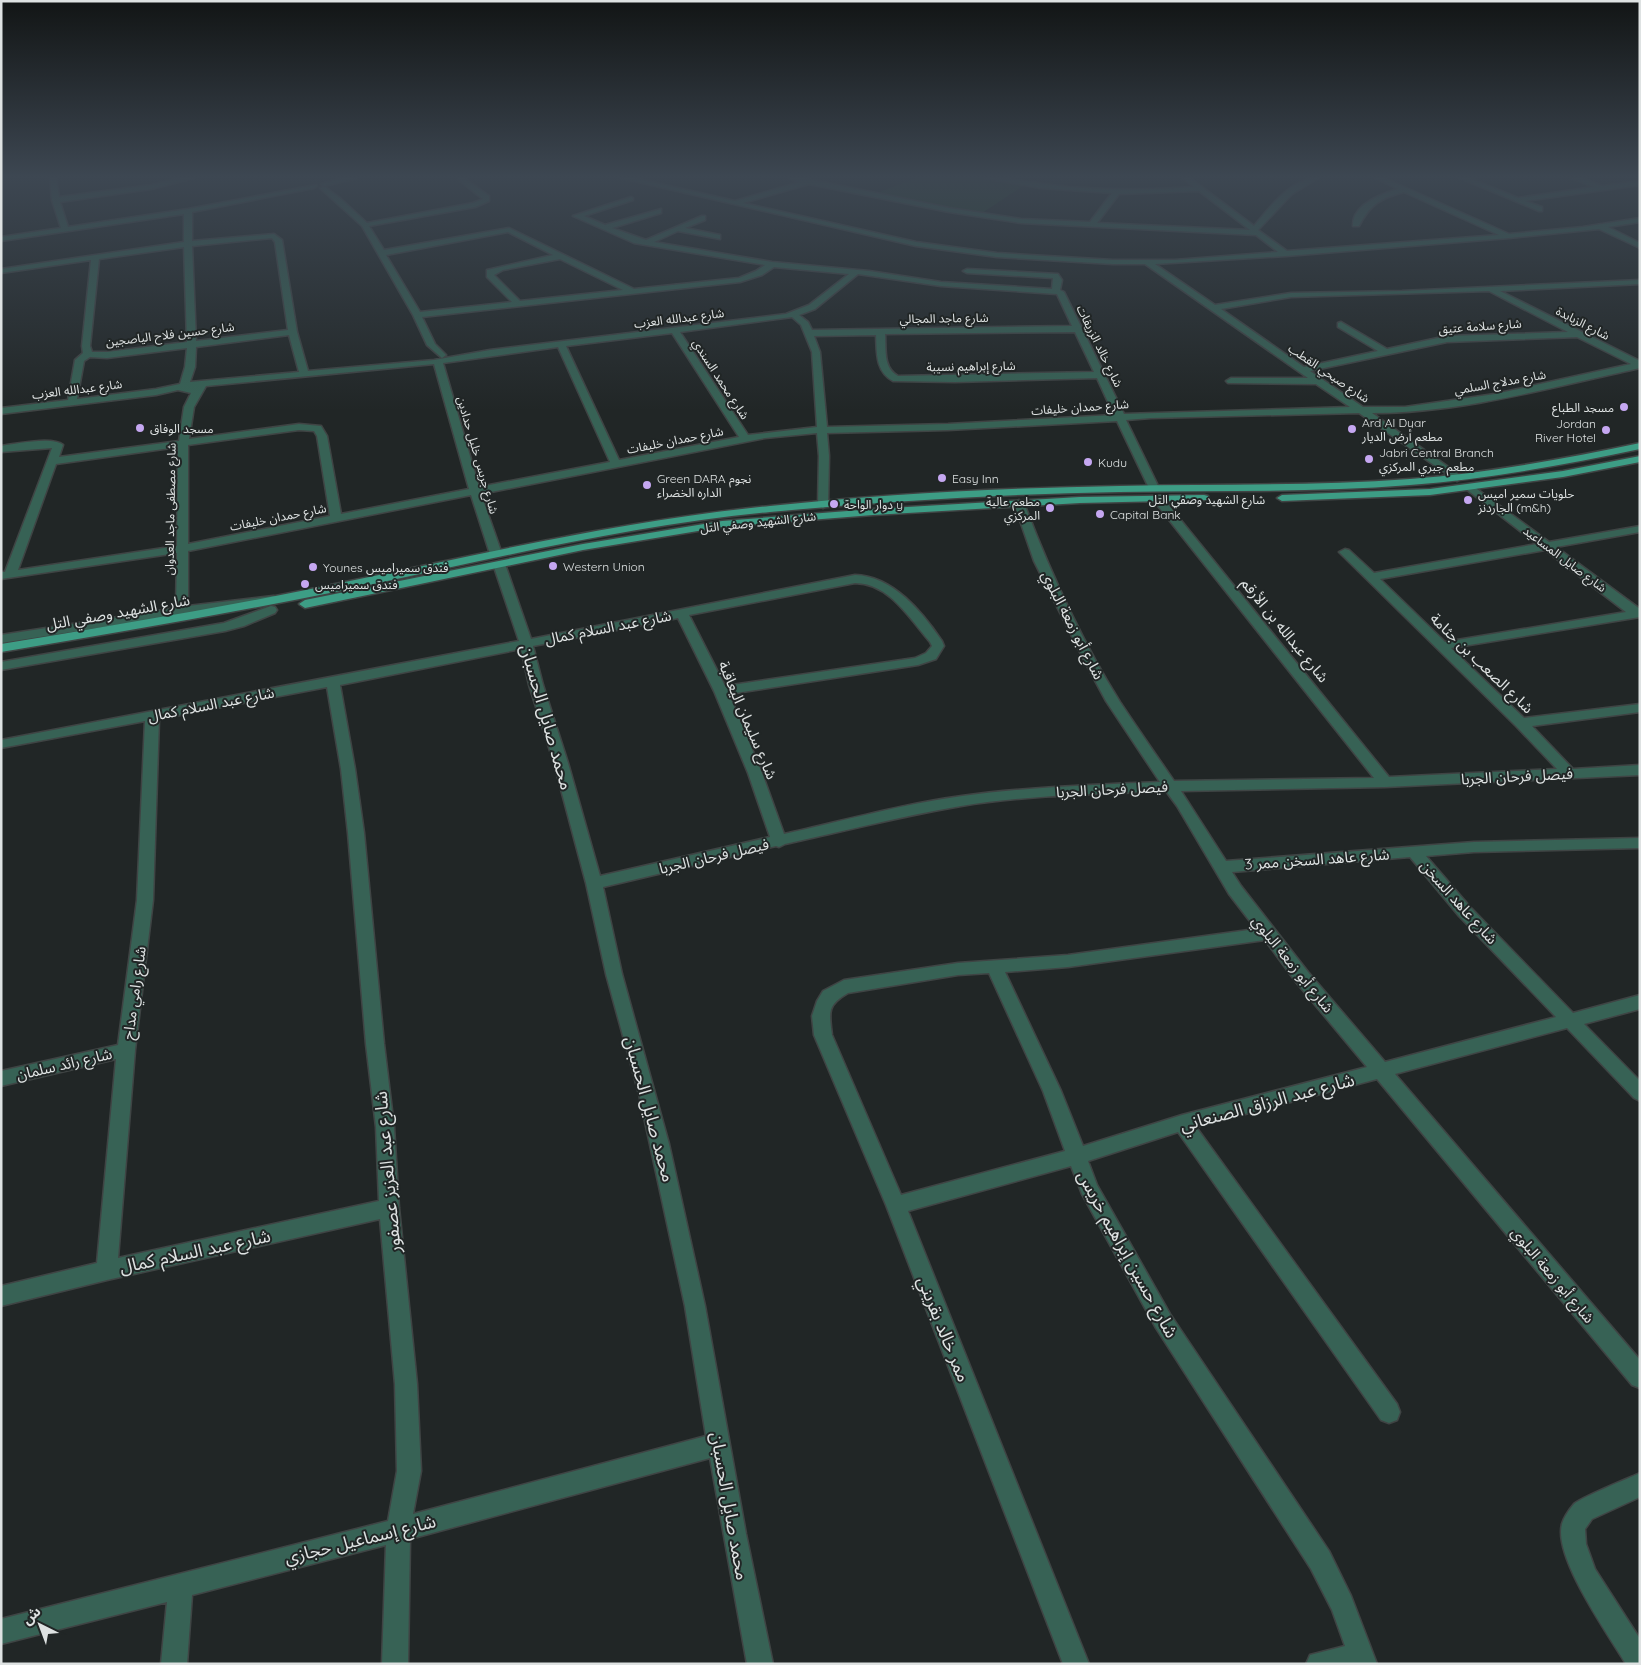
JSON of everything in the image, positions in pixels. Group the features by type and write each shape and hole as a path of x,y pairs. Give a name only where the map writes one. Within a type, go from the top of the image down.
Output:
{"main road":[{"name":"شارع الشهيد وصفي التل","path":"497,559 722,524 1080,500 1156,493 1383,484 1457,478 1640,446"},
{"name":"شارع الشهيد وصفي التل","path":"1,648 274,605 365,593 497,559 688,518 823,504 1063,490 1274,498 1430,492 1577,471 1640,459"},
{"path":"1304,487 1311,498"},
{"path":"1267,488 1274,498"},
{"name":"شارع الشهيد وصفي التل","path":"1,657 239,611"}],"street":[{"path":"1,271 20,266 95,256"},
{"name":"شارع حسين فلاح الياصجين","path":"95,256 86,346 88,354 106,354 293,332"},
{"path":"184,388 190,370 191,344 188,256"},
{"path":"280,256 293,332 304,375"},
{"name":"شارع جريس خليل حدادين","path":"384,256 418,315 437,358 482,517 497,559"},
{"path":"518,304 490,275 490,272 561,256 633,292"},
{"path":"722,256 772,264 856,272 941,284 1056,291"},
{"path":"1010,256 1146,261 1255,256"},
{"path":"1159,260 1185,261 1212,258"},
{"name":"شارع صبحي القطب","path":"1159,260 1188,290"},
{"name":"شارع صبحي القطب","path":"1146,261 1172,281 1188,290 1320,381 1457,478"},
{"path":"1172,274 1174,269 1185,261"},
{"path":"418,315 740,280 759,273 772,264"},
{"name":"شارع خالد الزريقات","path":"967,271 1055,276 1058,280 1056,291 1063,296 1156,493"},
{"name":"شارع عبدالله العزب","path":"1,411 437,358 676,332 794,315 812,307 856,272"},
{"path":"1214,308 1291,294 1489,289 1640,282"},
{"name":"شارع الزبابدة","path":"1489,289 1640,365"},
{"path":"794,315 805,324 816,352 824,456 823,504"},
{"path":"1341,324 1385,352"},
{"name":"شارع ماجد المجالي","path":"810,333 1077,329"},
{"name":"شارع محمد السندي","path":"676,332 745,439"},
{"name":"شارع إبراهيم نسيبة","path":"880,332 884,370 890,377 955,379 1099,375"},
{"name":"شارع سلامة عتيق","path":"1304,370 1447,339 1578,334"},
{"path":"561,345 616,465"},
{"path":"72,402 80,360 88,354"},
{"name":"شارع مدلاج السلمي","path":"1363,411 1405,410 1495,397 1640,365"},
{"path":"190,370 198,386"},
{"path":"1231,381 1320,381"},
{"name":"شارع مصطفى ماجد العدوان","path":"182,612 184,548 183,444 190,407 198,386"},
{"name":"شارع مصطفى ماجد العدوان","path":"184,388 190,407"},
{"name":"شارع حمدان خليفات","path":"6,576 184,548 745,439 821,430 948,428 1120,418 1317,410 1363,411"},
{"path":"53,461 299,427 317,428 322,436 336,519"},
{"path":"1,449 56,443 58,448 6,576"},
{"name":"شارع صايل المساعيد","path":"1470,487 1637,613"},
{"name":"شارع عبدالله بن الأرقم","path":"1156,493 1385,782"},
{"name":"شارع أبو زمعة البلوي","path":"1019,503 1040,561 1071,626 1113,701 1170,786 1184,803 1235,890 1267,934 1640,1377"},
{"path":"1373,577 1640,530"},
{"name":"شارع الصعب بن جثامة","path":"1345,552 1373,577 1521,723 1569,773"},
{"name":"محمد صايل الحسبان","path":"497,559 526,643 536,685 561,763 594,883 614,974 648,1094 674,1205 707,1371 734,1534 760,1664"},
{"name":"شارع عبد السلام كمال","path":"1,744 333,682 841,581 867,579 879,583 930,634 938,646 931,656 918,661 721,691"},
{"path":"1,639 248,601 274,605"},
{"path":"1,666 225,627 240,623 274,605"},
{"name":"شارع سليمان اليعاقبة","path":"682,613 721,691 755,773 778,842"},
{"path":"1442,646 1637,613"},
{"name":"شارع عبد العزيز عصفور","path":"333,682 348,769 356,832 374,1035 386,1127 389,1208 406,1384 409,1471 398,1530 395,1664"},
{"path":"1521,723 1640,708"},
{"name":"شارع رامي مداح","path":"107,1270 126,1050 145,900 152,715"},
{"name":"فيصل فرحان الجربا","path":"594,883 902,812 962,801 1057,792 1170,786 1385,782 1640,770"},
{"name":"شارع عاهد السخن","path":"1414,852 1474,847 1640,843"},
{"name":"شارع عاهد السخن ممر 3","path":"1221,867 1414,852"},
{"name":"شارع عاهد السخن","path":"1414,852 1465,912 1640,1093"},
{"path":"994,966 1068,961 1267,934"},
{"name":"ممر خالد بقريني","path":"994,966 958,969 844,987 829,996 823,1006 821,1016 823,1035 896,1205 1076,1664"},
{"name":"شارع حسين إبراهيم خريس","path":"994,966 1052,1091 1089,1188 1163,1321 1320,1560 1342,1605 1363,1660"},
{"name":"شارع عبد الرزاق الصنعاني","path":"896,1205 1076,1157 1182,1123 1383,1072 1640,1002"},
{"name":"شارع رائد سلمان","path":"1,1079 126,1050"},
{"path":"1182,1123 1389,1412"},
{"name":"شارع عبد السلام كمال","path":"1,1296 107,1270 389,1208"},
{"name":"شارع إسماعيل حجازي","path":"1,1632 398,1530 718,1444"},
{"path":"1640,1485 1584,1511 1573,1526 1574,1544 1586,1576 1640,1663"},
{"path":"174,1664 181,1585"},
{"path":"1318,1664 1363,1660"}],"place":[{"name":"مسجد الطباع","path":"1624,407"},
{"name":"مسجد الوفاق","path":"140,428"},
{"name":"Ard Al Dyar مطعم أرض الديار","path":"1352,429"},
{"name":"Jordan River Hotel","path":"1606,430"},
{"name":"Jabri Central Branch مطعم جبري المركزي","path":"1369,459"},
{"name":"Kudu","path":"1088,462"},
{"name":"Easy Inn","path":"942,478"},
{"name":"Green DARA نجوم الداره الخضراء","path":"647,485"},
{"name":"حلويات سمير اميس الجاردنز (m&h)","path":"1468,500"},
{"name":"دوار الواحة y","path":"834,504"},
{"name":"مطعم عالية المركزي","path":"1050,508"},
{"name":"Capital Bank","path":"1100,514"},
{"name":"Western Union","path":"553,566"},
{"name":"Younes فندق سميراميس","path":"313,567"},
{"name":"فندق سميراميس","path":"305,584"}]}
